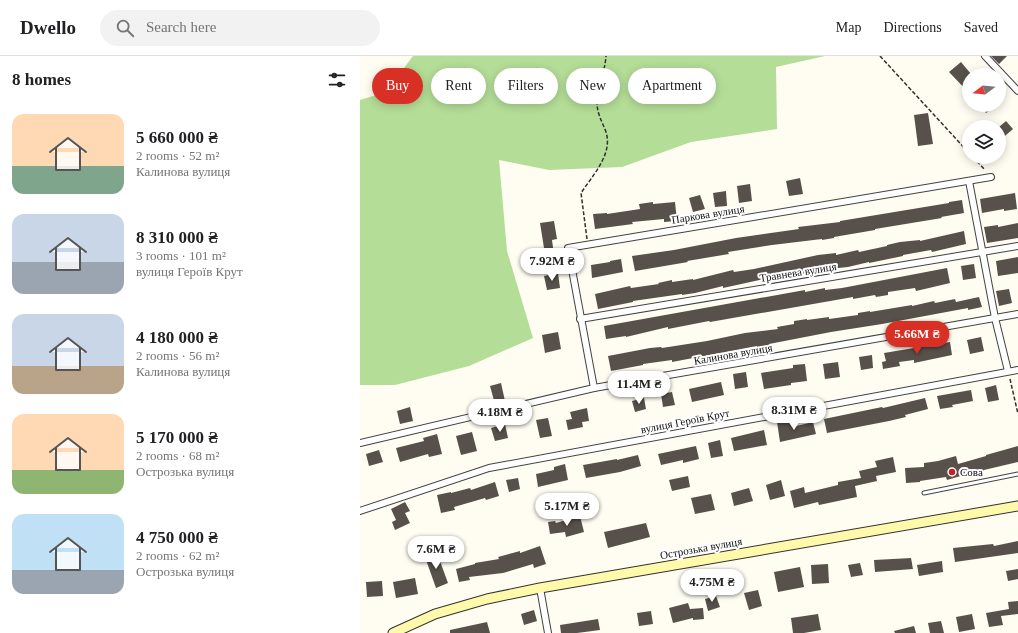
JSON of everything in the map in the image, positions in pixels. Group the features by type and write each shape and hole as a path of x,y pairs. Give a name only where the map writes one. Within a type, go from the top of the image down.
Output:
{"main road":[{"name":"Острозька вулиця","path":"393,633 435,614 487,599 540,588 1018,506"}],"street":[{"path":"985,56 1018,91"},
{"name":"Паркова вулиця","path":"594,388 568,248 991,177"},
{"path":"969,181 995,318 1008,371"},
{"name":"Травнева вулиця","path":"580,319 1018,246"},
{"name":"Калинова вулиця","path":"360,443 594,388 1018,314"},
{"name":"вулиця Героїв Крут","path":"360,511 488,468 1018,370"},
{"path":"540,588 548,633"}],"lane":[{"path":"924,493 1018,474"}],"path":[{"path":"588,244 581,193 601,162 608,147 606,132 598,116 597,101 606,56"},
{"path":"880,56 962,145"},
{"path":"979,164 991,177"},
{"path":"1008,371 1018,414"}],"green space":[{"path":"413,56 825,56 776,67 777,129 691,142 622,167 549,170 499,160 507,251 533,338 469,366 395,385 360,385 360,100 372,96 372,104 423,104 423,68 404,68"}],"building":[{"path":"991,56 1007,56 999,64"},
{"path":"961,62 966,68 962,68 962,86 949,72"},
{"path":"928,113 933,144 918,146 914,115"},
{"path":"1006,121 1013,129 1006,135"},
{"path":"800,178 803,194 789,196 786,181"},
{"path":"750,184 752,201 739,203 737,186"},
{"path":"726,191 727,206 715,207 713,193"},
{"path":"1015,193 1017,209 1004,211 1004,209 982,213 980,199"},
{"path":"700,195 705,209 693,212 689,198"},
{"path":"962,200 964,213 834,238 728,252 729,254 635,271 632,256 799,229 798,227 840,222"},
{"path":"653,202 653,204 675,202 677,221 664,222 664,219 632,222 633,224 595,229 593,214 607,214 640,209 639,204"},
{"path":"554,221 557,239 552,240 555,262 540,264 537,249 544,248 540,223"},
{"path":"1018,223 1018,238 987,243 984,227 998,225 998,227"},
{"path":"964,231 966,244 932,252 931,250 903,255 848,267 819,270 765,282 764,279 723,288 723,286 695,293 633,301 598,309 595,294 630,286 631,288 659,284 658,283 672,280 672,282 693,280 733,270 734,272 754,269 818,255 836,253 836,255 858,250 859,252 900,242 920,241"},
{"path":"1018,257 1018,273 998,276 996,261"},
{"path":"621,259 623,272 592,278 591,265"},
{"path":"974,264 976,278 963,280 961,266"},
{"path":"947,268 950,283 916,291 915,288 888,292 888,295 876,297 875,295 853,299 853,297 668,329 668,327 626,337 606,339 604,326 805,290 805,292 825,288 825,290 842,288"},
{"path":"558,273 560,288 547,290 544,276"},
{"path":"1009,289 1012,303 999,306 996,291"},
{"path":"979,297 982,307 968,310 968,308 831,332 769,344 770,346 757,348 757,346 672,362 672,360 643,364 611,371 608,356 650,348 662,348 745,333 778,329 777,327 794,324 794,321 829,317 829,319 858,315 858,313 870,311 912,306 934,301 935,303 955,299 956,302"},
{"path":"558,332 561,349 545,353 542,335"},
{"path":"981,337 984,351 970,354 967,340"},
{"path":"950,342 952,355 914,363 914,360 899,362 900,366 883,369 882,362 886,361 884,353"},
{"path":"872,355 873,368 861,370 859,357"},
{"path":"838,362 840,377 825,379 823,364"},
{"path":"805,364 807,381 764,389 761,373 793,368 793,365"},
{"path":"746,372 748,387 735,389 733,374"},
{"path":"721,382 724,395 692,402 689,389"},
{"path":"501,383 505,401 495,404 490,386"},
{"path":"996,385 999,400 988,402 985,388"},
{"path":"971,390 973,401 940,409 937,396"},
{"path":"672,392 675,405 663,407 661,394"},
{"path":"644,398 646,409 635,412 632,401"},
{"path":"925,398 928,409 905,415 906,417 827,433 824,419 883,408"},
{"path":"410,407 413,421 400,424 397,411"},
{"path":"587,408 589,421 582,422 583,427 568,430 566,420 572,419 570,412"},
{"path":"548,418 552,436 540,438 536,420"},
{"path":"791,420 792,427 813,422 816,434 780,442 777,422"},
{"path":"505,424 508,438 495,441 491,428"},
{"path":"764,430 767,445 734,451 731,438"},
{"path":"472,432 477,451 461,455 456,436"},
{"path":"437,434 442,454 429,457 428,454 400,462 396,448 424,441 423,438"},
{"path":"720,440 723,456 711,458 708,443"},
{"path":"696,446 699,459 683,463 683,460 661,465 658,454"},
{"path":"1018,446 1018,462 984,470 972,475 971,473 947,480 946,477 906,483 905,468 924,467 924,463 956,456 958,464"},
{"path":"379,450 383,462 369,466 366,454"},
{"path":"638,455 641,466 620,472 586,478 583,465"},
{"path":"893,457 896,472 876,476 877,481 855,486 857,497 819,505 818,502 794,508 790,491 804,487 805,493 838,485 838,482 861,478 859,471 877,467 875,461"},
{"path":"565,464 568,480 538,487 536,474 554,470 554,467"},
{"path":"688,476 690,487 672,491 669,480"},
{"path":"518,478 520,489 509,492 506,480"},
{"path":"781,480 785,496 770,500 766,485"},
{"path":"495,482 499,496 486,500 485,498 454,507 455,510 441,513 437,495 470,488 471,490"},
{"path":"749,488 753,501 734,506 731,493"},
{"path":"711,494 715,510 695,514 691,498"},
{"path":"405,502 410,511 405,513 410,523 395,530 392,522 396,520 391,509"},
{"path":"580,516 584,532 566,537 565,532 550,534 548,522 555,521 556,523"},
{"path":"646,523 650,537 608,548 604,532"},
{"path":"1018,541 1018,553 955,562 953,548 993,544 994,546"},
{"path":"540,546 546,564 534,568 533,564 503,573 469,577 470,580 459,582 456,569 475,563 499,559 498,557 520,551 520,553"},
{"path":"437,553 448,583 436,588 425,557"},
{"path":"911,558 913,569 875,572 874,560"},
{"path":"942,561 943,572 919,576 917,565"},
{"path":"860,563 863,575 851,577 848,565"},
{"path":"828,564 829,583 812,584 811,565"},
{"path":"800,567 804,587 778,592 774,572"},
{"path":"1018,569 1018,579 1008,581 1006,571"},
{"path":"415,578 418,594 396,598 393,582"},
{"path":"696,579 698,589 691,590 689,581"},
{"path":"382,581 383,596 367,597 366,582"},
{"path":"758,590 762,606 749,610 744,593"},
{"path":"716,596 720,607 708,611 705,599"},
{"path":"1018,601 1018,614 1001,616 1003,625 989,627 986,613 1009,609 1008,602"},
{"path":"688,603 690,609 703,608 704,619 693,620 693,618 673,623 669,608"},
{"path":"534,610 537,621 524,625 521,614"},
{"path":"651,611 653,624 639,626 637,613"},
{"path":"818,614 821,630 793,633 791,618"},
{"path":"972,614 975,629 959,632 956,617"},
{"path":"598,619 600,630 577,633 561,633 560,625"},
{"path":"941,621 944,633 930,633 928,623"},
{"path":"487,622 490,633 450,633 450,630"},
{"path":"914,626 916,633 895,633 894,631"}],"place":[{"name":"Сова","path":"952,472"}]}
